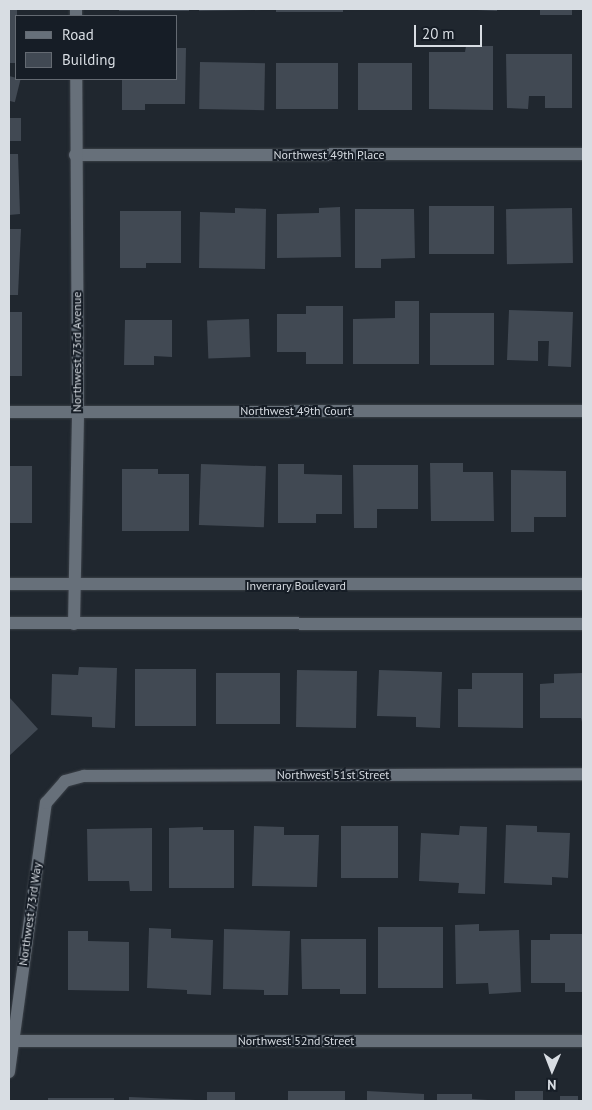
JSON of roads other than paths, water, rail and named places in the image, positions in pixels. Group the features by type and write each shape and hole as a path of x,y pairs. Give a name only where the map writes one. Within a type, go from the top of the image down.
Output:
{"street":[{"name":"Northwest 73rd Avenue","path":"74,624 78,412 76,80"},
{"name":"Northwest 49th Place","path":"75,155 583,154"},
{"name":"Northwest 49th Court","path":"9,412 583,411"},
{"name":"Inverrary Boulevard","path":"9,584 583,584"},
{"path":"9,623 583,624"},
{"name":"Northwest 51st Street","path":"84,776 583,774"},
{"name":"Northwest 73rd Way","path":"9,1072 11,1041 46,803 65,782 84,776"},
{"name":"Northwest 52nd Street","path":"11,1041 583,1041"}]}
